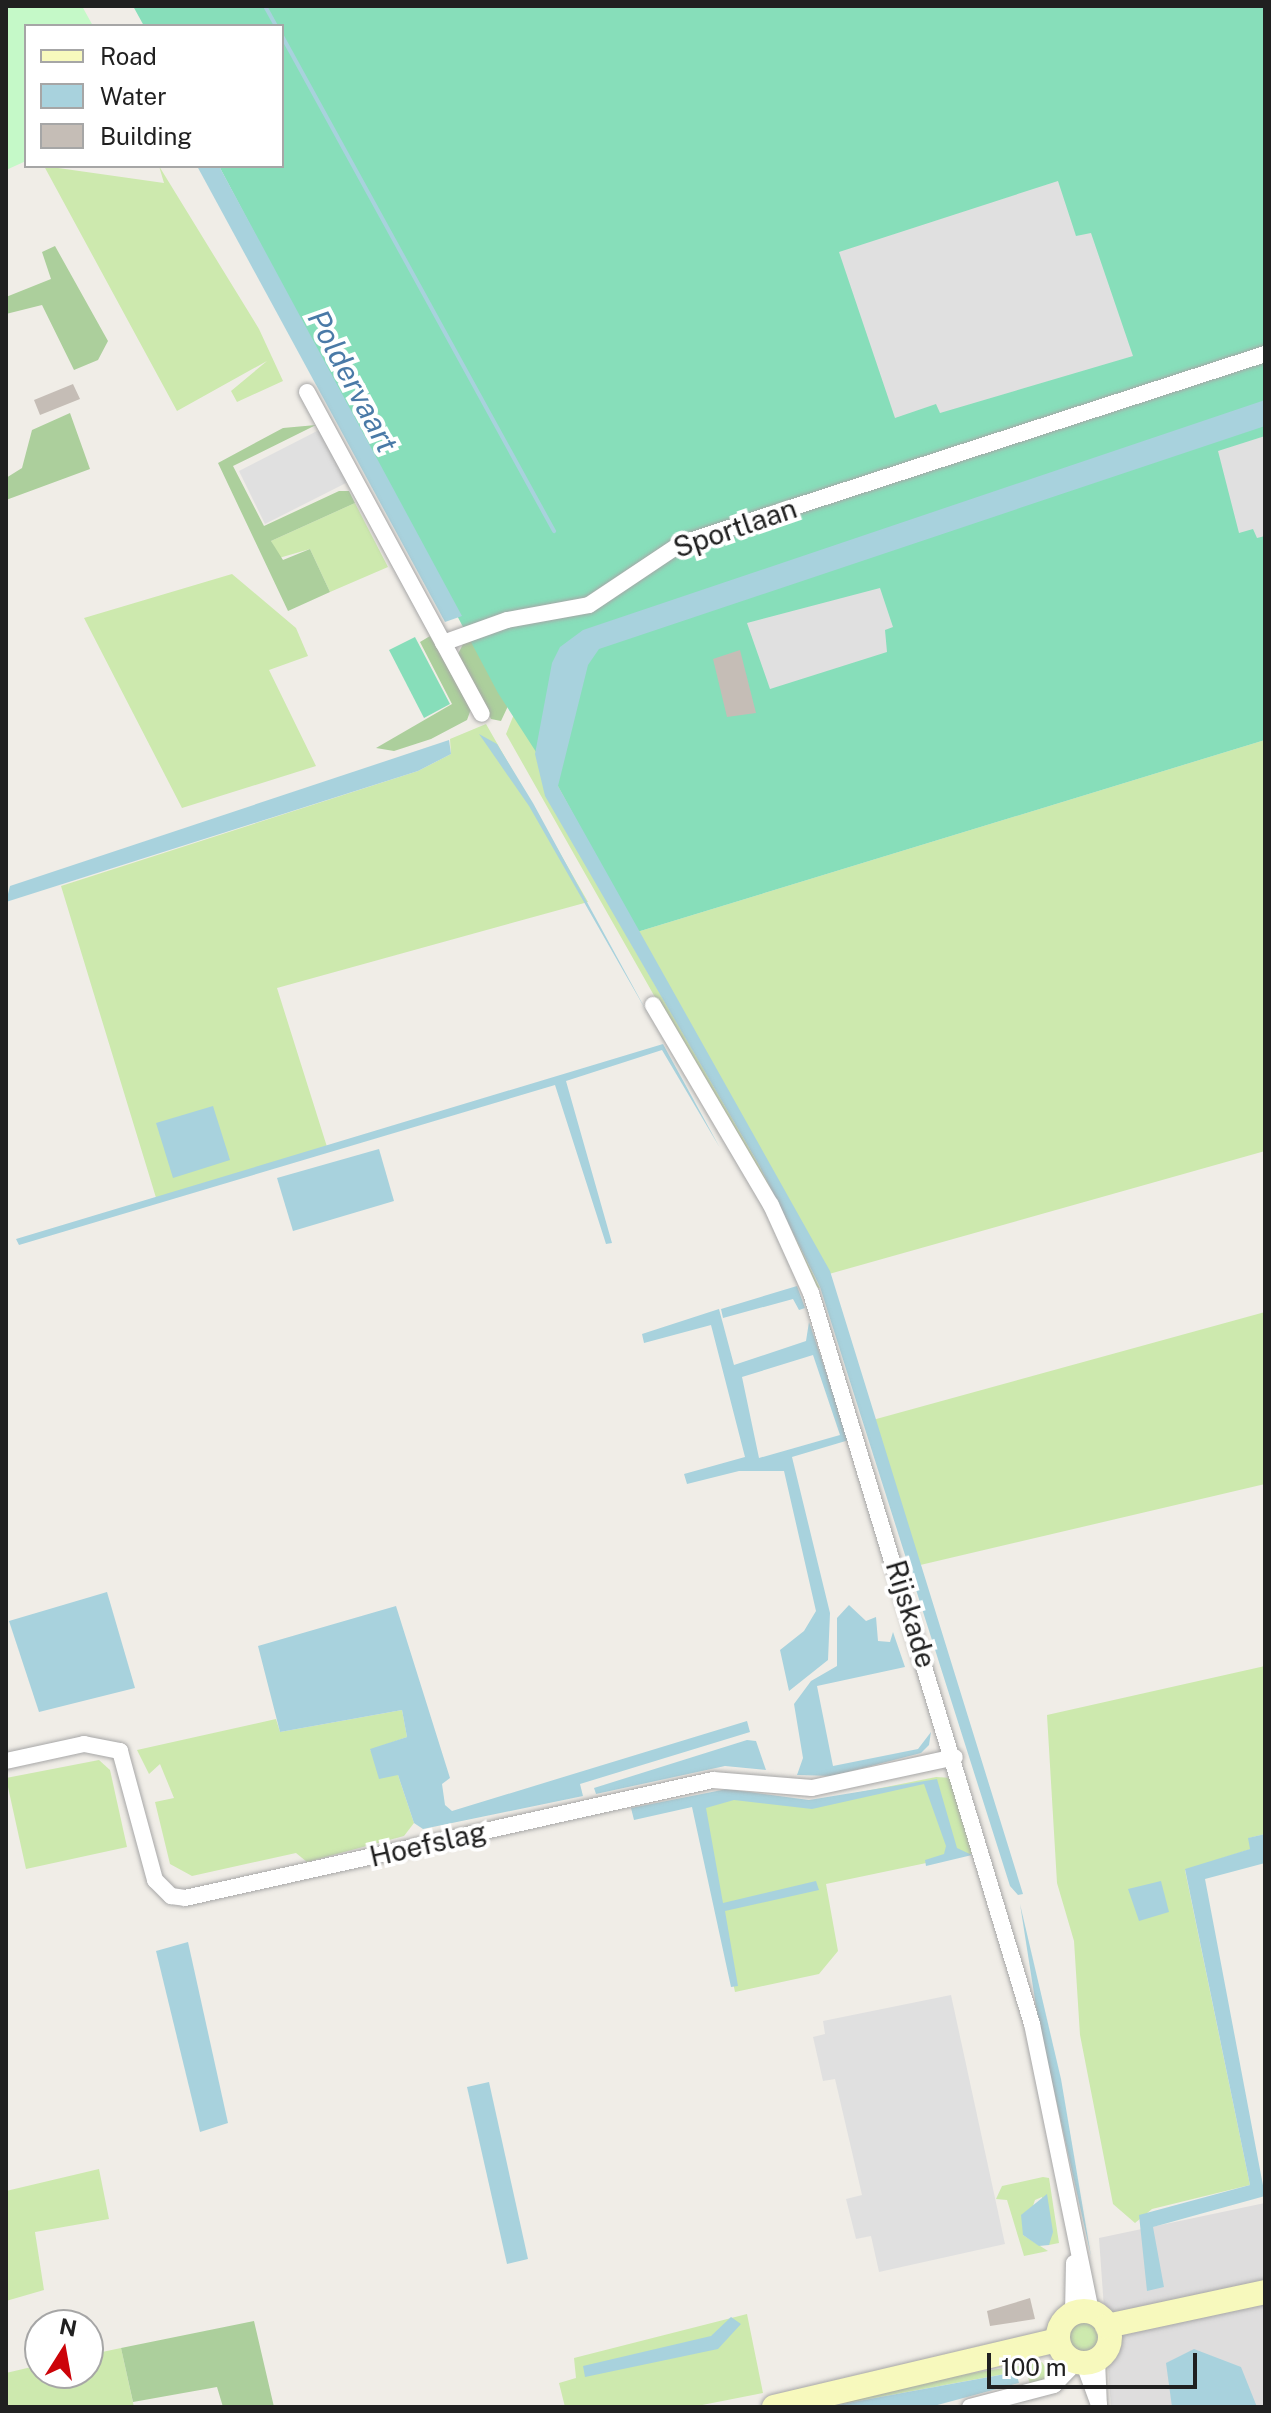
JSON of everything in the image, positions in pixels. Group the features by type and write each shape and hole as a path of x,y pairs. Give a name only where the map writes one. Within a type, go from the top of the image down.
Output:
{"main road":[{"path":"774,2407 1084,2341 1224,2300 1265,2292"}],"street":[{"name":"Sportlaan","path":"443,643 507,620 589,605 680,544 1265,354"},
{"path":"307,392 482,714"},
{"name":"Rijskade","path":"653,1005 794,1248 955,1757 1032,2024 1075,2258 1084,2341 1099,2406"},
{"name":"Hoefslag","path":"6,1761 84,1744 120,1751 155,1880 171,1896 185,1898 713,1780 826,1787 955,1757"},
{"path":"970,2407 1054,2385 1084,2341"}],"shaded area":[{"path":"1058,181 1076,236 1091,233 1133,356 940,413 936,404 895,418 839,252"},
{"path":"321,429 348,482 265,524 239,471"},
{"path":"1265,436 1265,536 1257,538 1253,529 1239,533 1218,451"},
{"path":"880,588 893,627 885,630 887,652 770,689 747,623"},
{"path":"951,1995 1005,2244 879,2272 871,2236 856,2239 846,2199 862,2195 835,2079 823,2081 813,2037 825,2034 823,2021"},
{"path":"1265,2203 1265,2407 1111,2407 1099,2238"}],"green space":[{"path":"6,6 82,6 92,24 24,24 24,162 6,170"},
{"path":"133,6 1265,6 1265,740 637,932 558,786 498,693 220,168 284,168 284,24 143,24"},
{"path":"45,168 164,183 160,168 259,329 283,381 237,402 231,391 267,361 177,411"},
{"path":"55,246 108,341 98,360 74,370 42,305 6,314 6,297 51,279 42,252"},
{"path":"70,413 90,469 6,500 6,478 22,468 32,430"},
{"path":"316,425 233,466 264,526 339,491 349,491 355,503 271,541 283,560 310,549 330,592 288,611 218,463 283,428"},
{"path":"355,503 388,567 330,592 310,549 279,558 271,541"},
{"path":"232,574 296,628 308,656 269,670 316,766 182,808 84,618"},
{"path":"430,636 471,709 467,720 431,739 394,751 376,748 452,704 420,642"},
{"path":"415,637 450,704 424,718 389,650"},
{"path":"466,638 522,676 501,721 491,719 458,654"},
{"path":"534,665 628,938 759,1165 820,1288 812,1288 776,1211 506,734"},
{"path":"486,724 588,902 277,988 328,1150 157,1201 61,886 418,771 451,754 450,739"},
{"path":"1265,740 1265,1151 829,1274 637,932"},
{"path":"1265,1312 1265,1484 916,1566 869,1421"},
{"path":"1265,1666 1265,1834 1249,1838 1251,1849 1185,1870 1250,2185 1152,2209 1135,2223 1113,2204 1080,2035 1074,1941 1057,1883 1047,1715"},
{"path":"402,1710 407,1737 370,1750 398,1775 414,1823 404,1836 307,1862 296,1853 192,1876 170,1864 155,1802 174,1798 160,1764 149,1774 137,1750 276,1719 280,1732"},
{"path":"99,1760 110,1770 127,1847 26,1869 6,1778"},
{"path":"936,1777 953,1778 974,1853 826,1884 838,1951 819,1974 735,1992 695,1803 733,1792 811,1802"},
{"path":"99,2169 109,2219 35,2232 44,2290 6,2301 6,2191"},
{"path":"1049,2178 1059,2243 1049,2245 1042,2197 1035,2200 1023,2235 1048,2251 1024,2256 1007,2200 996,2199 1002,2186"},
{"path":"747,2314 763,2393 692,2407 565,2407 559,2383 576,2378 574,2358"},
{"path":"254,2321 274,2407 223,2407 217,2387 133,2402 121,2348"},
{"path":"1083,2322 1094,2326 1098,2337 1094,2348 1083,2352 1072,2348 1068,2337 1072,2326"},
{"path":"121,2348 134,2407 6,2407 6,2373 24,2369 24,2389 104,2389 104,2352"},
{"path":"1042,2362 1052,2378 1031,2388 1026,2370 826,2407 948,2377"}],"water":[{"path":"198,168 220,168 462,616 445,622"},
{"path":"1265,400 1265,426 599,649 588,665 558,786 830,1271 1023,1894 1018,1895 1010,1886 820,1287 759,1165 545,796 535,754 552,663 560,647 583,630"},
{"path":"479,734 497,744 533,803 648,1014 529,806"},
{"path":"449,740 451,754 418,771 6,902 10,886"},
{"path":"663,1044 720,1148 662,1050 566,1081 612,1243 606,1244 555,1085 19,1245 16,1239"},
{"path":"213,1106 230,1160 173,1178 156,1123"},
{"path":"379,1149 394,1201 293,1231 277,1178"},
{"path":"797,1286 805,1308 799,1310 793,1299 723,1318 721,1309"},
{"path":"719,1309 734,1365 806,1341 809,1322 849,1440 792,1457 830,1613 828,1660 789,1691 780,1650 804,1631 816,1611 784,1471 739,1471 687,1484 684,1474 745,1457 711,1325 644,1343 642,1334","holes":["813,1355 840,1435 759,1458 742,1377"]},
{"path":"107,1592 135,1688 39,1712 9,1621"},
{"path":"849,1605 866,1621 876,1617 878,1641 890,1642 893,1632 905,1667 817,1686 833,1766 918,1749 931,1732 929,1745 921,1753 832,1776 797,1775 803,1758 794,1704 811,1681 837,1666 837,1618"},
{"path":"396,1606 450,1778 442,1784 445,1805 452,1811 747,1721 750,1732 580,1784 583,1796 423,1829 414,1823 398,1775 379,1779 370,1749 407,1737 402,1710 280,1732 258,1646"},
{"path":"747,1740 756,1741 766,1770 725,1766 596,1794 594,1788"},
{"path":"937,1779 957,1848 972,1855 926,1866 925,1860 944,1854 946,1846 924,1784 812,1809 734,1800 706,1808 723,1903 816,1881 819,1890 725,1911 738,1986 731,1987 692,1807 634,1820 631,1808 727,1789 809,1800"},
{"path":"1265,1834 1265,1863 1205,1879 1265,2196 1153,2227 1164,2287 1147,2291 1139,2215 1250,2185 1185,1869 1250,1849 1248,1838"},
{"path":"1161,1881 1169,1912 1139,1921 1128,1889"},
{"path":"1020,1904 1061,2079 1091,2256 1038,2019"},
{"path":"188,1942 228,2123 200,2132 156,1951"},
{"path":"489,2082 528,2259 507,2264 467,2087"},
{"path":"1047,2194 1053,2232 1049,2245 1039,2246 1023,2235 1021,2215"},
{"path":"731,2317 741,2324 718,2349 585,2377 583,2366 711,2336"},
{"path":"1194,2349 1241,2367 1257,2407 1172,2407 1166,2363"},
{"path":"1016,2372 1019,2383 930,2407 826,2407"}],"building":[{"path":"73,384 80,399 40,415 34,400"},
{"path":"740,650 756,713 727,717 713,659"},
{"path":"1030,2298 1035,2319 990,2326 987,2311"}],"waterway":[{"path":"265,6 275,24"},
{"path":"284,40 554,531"}],"water label":[{"name":"Poldervaart","path":"353,381"}]}
